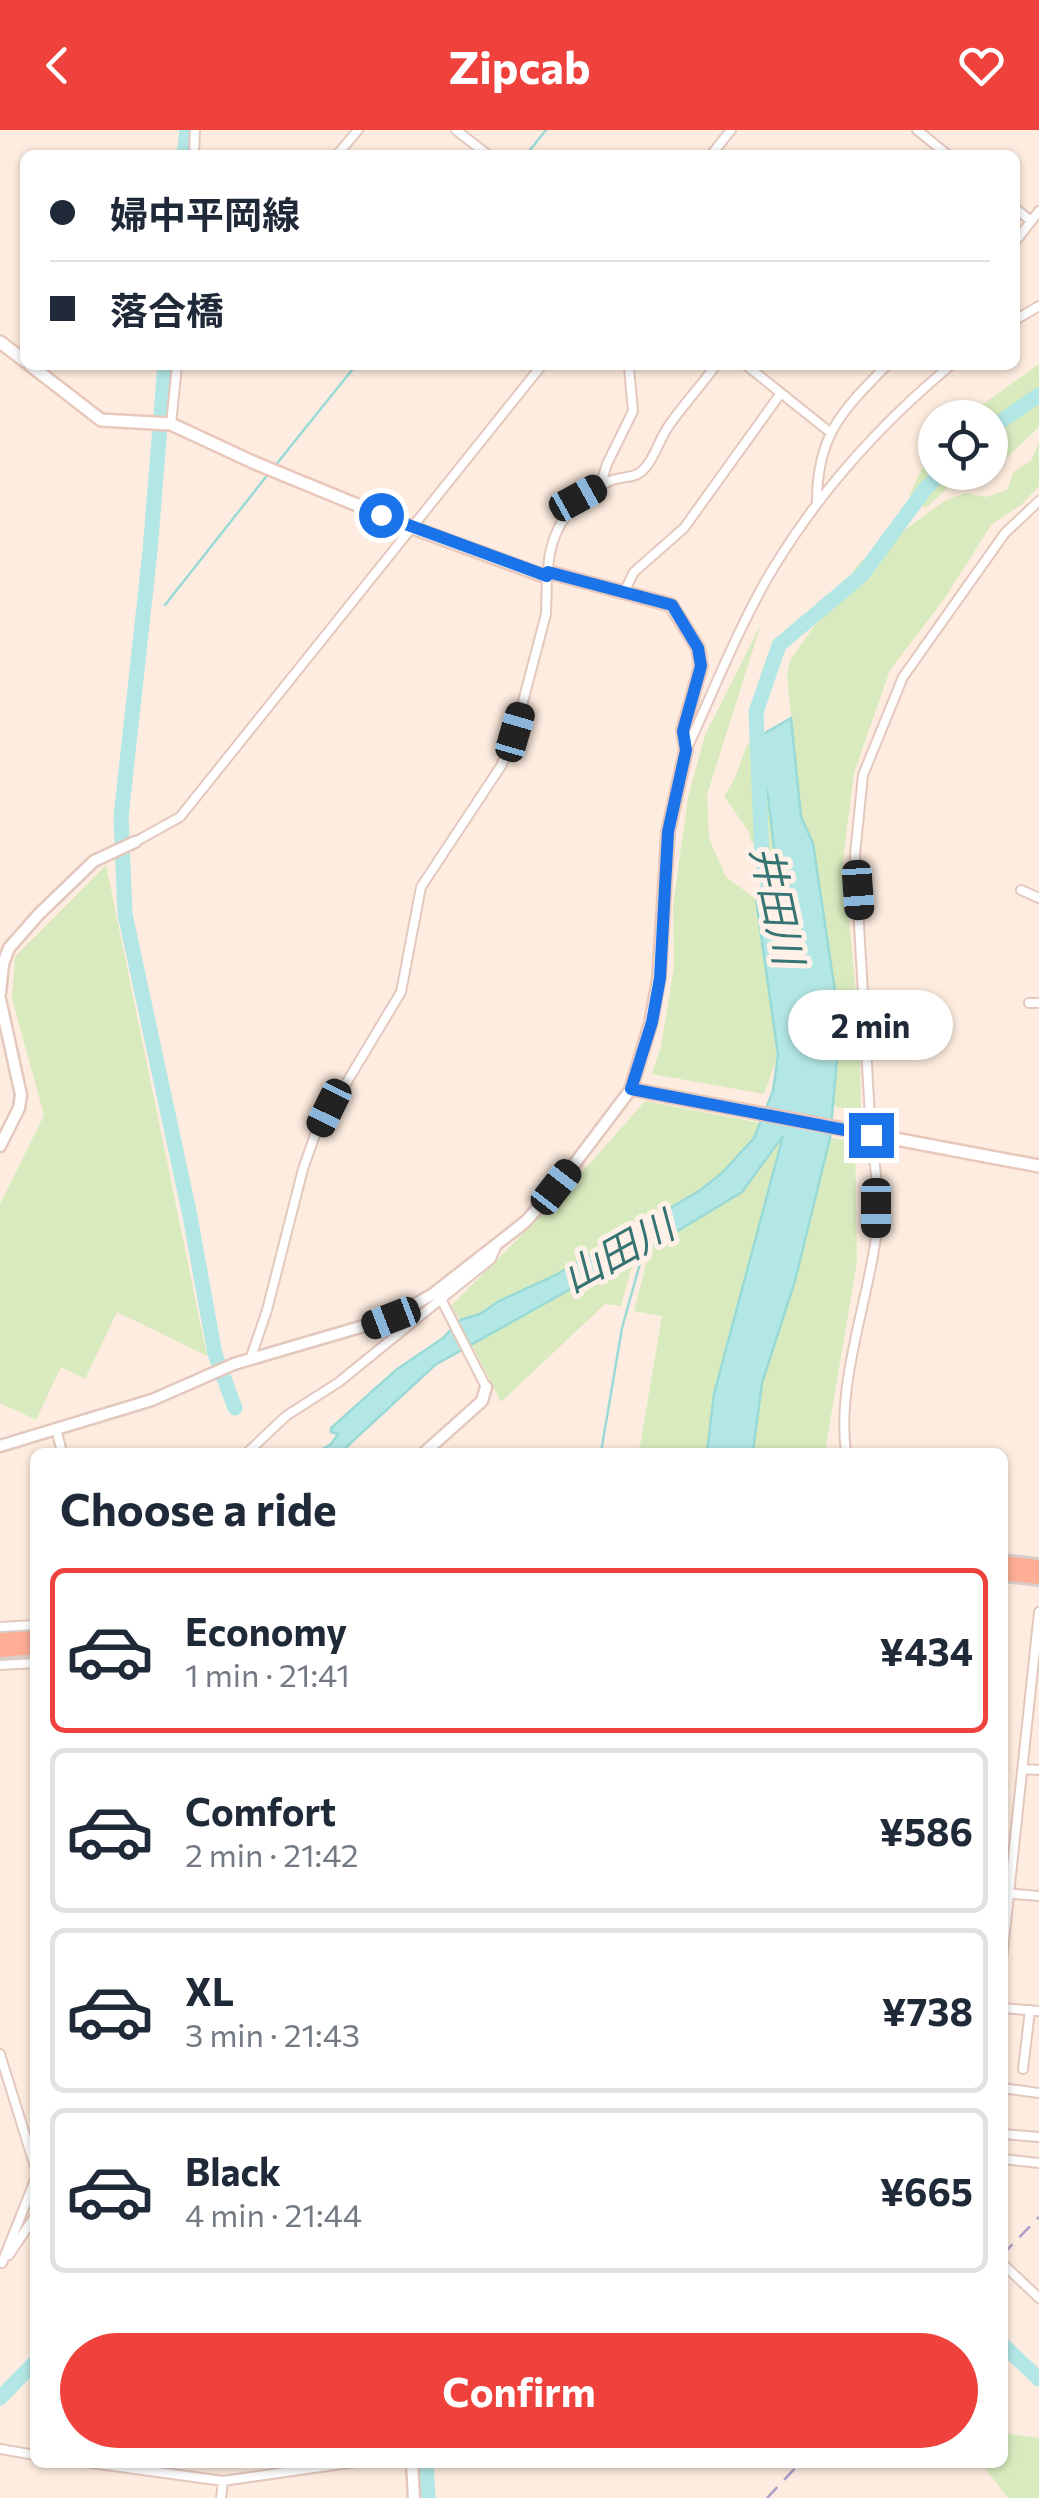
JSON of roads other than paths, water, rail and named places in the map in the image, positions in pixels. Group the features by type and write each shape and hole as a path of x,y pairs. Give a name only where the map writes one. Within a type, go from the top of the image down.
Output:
{"highway":[{"path":"1008,1563 1039,1566"},
{"path":"1008,1575 1039,1578"},
{"path":"0,1639 30,1637"},
{"path":"0,1651 30,1648"}],"main road":[{"path":"37,370 100,420 171,424 413,528 548,574 672,605 698,648 701,666 683,731 686,750 668,832 660,978 636,1090 1039,1166"}],"street":[{"path":"341,150 358,130"},
{"path":"456,130 482,150"},
{"path":"715,150 731,130"},
{"path":"917,130 942,150"},
{"path":"1020,235 1039,211"},
{"path":"1020,212 1031,220"},
{"path":"171,424 176,370"},
{"path":"0,1146 19,1108 21,1095 0,996 3,964 10,948 94,861 180,817 538,370"},
{"path":"600,486 633,411 629,370"},
{"path":"250,1360 316,1135 401,992 421,888 501,766 515,732 546,614 548,557 561,522 578,498 612,479 634,477 646,468 668,428 712,370"},
{"path":"752,370 831,433"},
{"path":"818,502 818,470 831,433 849,406 882,370"},
{"path":"686,750 772,569 854,454 945,370"},
{"path":"624,592 634,572 684,528 781,393"},
{"path":"846,1448 844,1419 854,1348 876,1240 876,1176 856,854 863,775 904,676 1004,532 1039,500"},
{"path":"1021,890 1039,898"},
{"path":"0,1446 152,1400 234,1364 391,1318 433,1294 525,1222 636,1090"},
{"path":"252,1448 286,1416 339,1382 442,1301 491,1259 496,1247"},
{"path":"430,1448 472,1411 482,1400 486,1387 442,1301"},
{"path":"56,1429 61,1448"},
{"path":"1008,1879 1039,1612"},
{"path":"0,1627 30,1625"},
{"path":"0,1665 30,1663"},
{"path":"1023,1770 1039,1770"},
{"path":"1008,1894 1039,1896"},
{"path":"1008,2009 1035,2011 1024,2069"},
{"path":"0,2054 30,2151"},
{"path":"1008,2089 1039,2093"},
{"path":"1008,2135 1039,2138"},
{"path":"1008,2160 1039,2163"},
{"path":"1,2265 30,2192"},
{"path":"1,2265 30,2223"},
{"path":"1008,2269 1039,2298"},
{"path":"0,2450 30,2454"},
{"path":"126,2468 223,2482 316,2468"},
{"path":"412,2468 414,2498"},
{"path":"221,2498 223,2482"}],"water":[{"name":"山田川","path":"791,718 801,817 813,843 840,1025 830,1138 795,1281 762,1383 754,1448 707,1448 714,1394 783,1136 742,1192 581,1289 576,1286 435,1365 345,1448 324,1448 338,1434 331,1432 331,1428 460,1320 480,1314 554,1276 699,1191 754,1138 773,1091 778,1055 756,899 775,856 768,796 753,740"}],"waterway":[{"path":"185,150 187,130"},
{"path":"530,150 546,130"},
{"path":"165,370 150,551 121,817 125,914 190,1216 215,1354 235,1408"},
{"path":"274,467 352,370"},
{"name":"井田川","path":"1008,417 1039,395"},
{"path":"165,605 269,473"},
{"name":"井田川","path":"770,892 762,858 756,712 779,645 862,575 925,490"},
{"path":"602,1448 622,1328 644,1249"},
{"name":"井田川","path":"1008,2350 1039,2379"},
{"path":"0,2398 30,2367"},
{"name":"山田川","path":"426,2468 428,2498"}],"railway":[{"path":"1008,2249 1039,2217"},
{"path":"767,2498 795,2468"}]}
